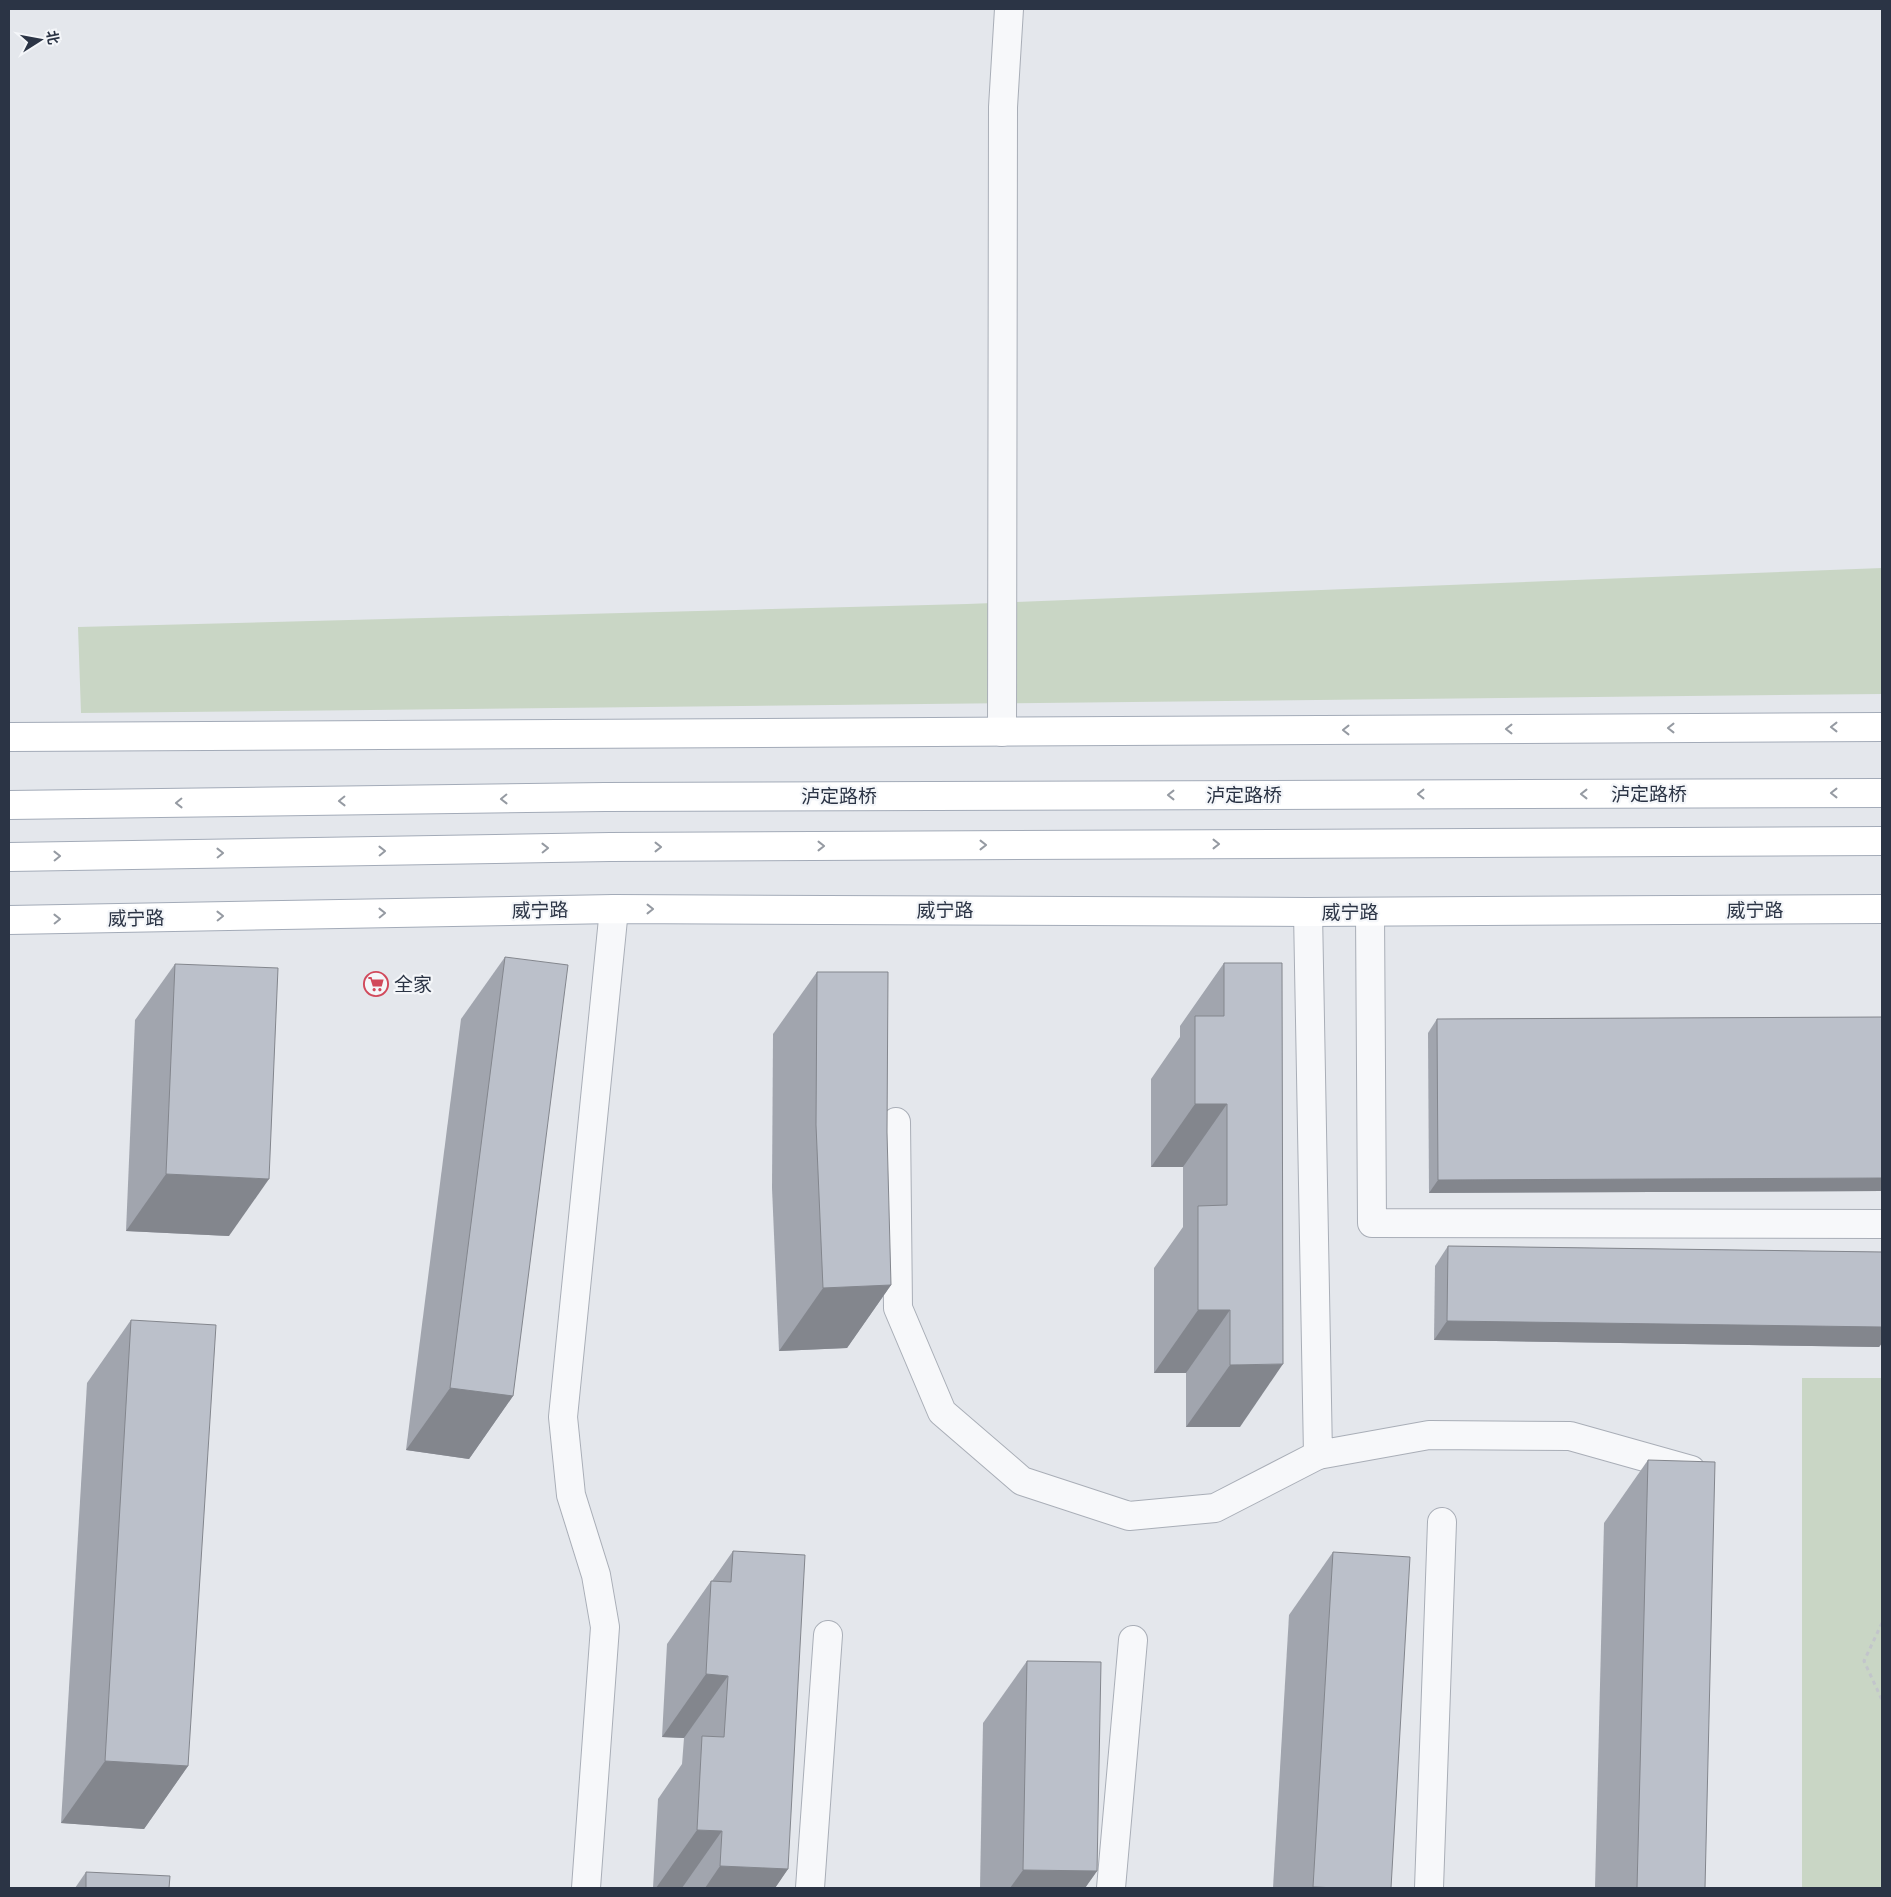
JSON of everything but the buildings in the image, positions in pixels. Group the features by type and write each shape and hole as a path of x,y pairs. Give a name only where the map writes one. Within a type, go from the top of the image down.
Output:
{"main road":[{"path":"9,737 1882,726"},
{"name":"泸定路桥","path":"9,805 606,797 1882,793"},
{"path":"9,857 610,847 1882,841"},
{"name":"威宁路","path":"9,920 614,909 1308,912 1882,909"}],"street":[{"path":"1002,732 1002,108 1008,9"},
{"path":"586,1888 605,1627 596,1575 570,1495 563,1417 614,909"},
{"path":"1308,912 1318,1455"},
{"path":"1370,912 1372,1223 1882,1224"},
{"path":"896,1122 898,1308 942,1412 1022,1482 1129,1516 1215,1508 1318,1455 1429,1435 1570,1436 1705,1474 1705,1494"},
{"path":"1429,1888 1442,1522"},
{"path":"810,1888 828,1635"},
{"path":"1111,1888 1133,1640"}],"path":[{"path":"1882,1623 1864,1661 1882,1700"}],"green space":[{"path":"1882,568 1882,694 81,713 78,627 967,604"},
{"path":"1802,1378 1882,1378 1882,1888 1802,1888"}],"place":[{"name":"全家","path":"376,984"}]}
